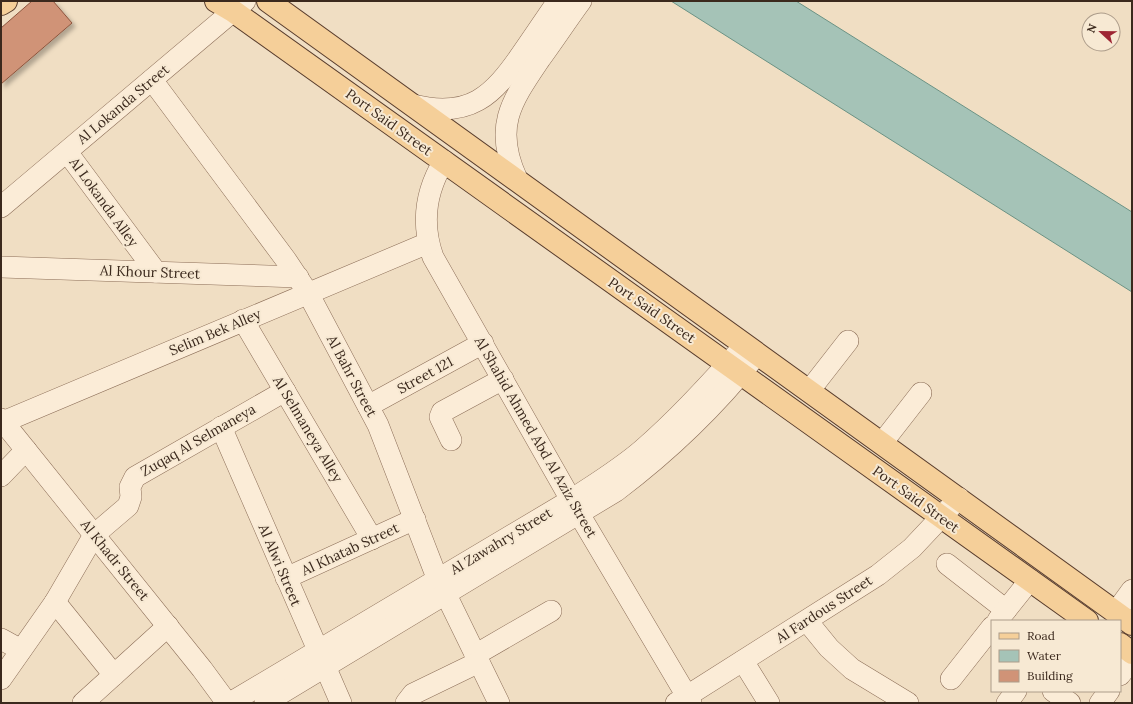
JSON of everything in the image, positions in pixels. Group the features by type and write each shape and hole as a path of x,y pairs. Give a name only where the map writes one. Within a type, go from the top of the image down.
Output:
{"main road":[{"path":"1,4 6,1"},
{"name":"Port Said Street","path":"268,1 517,179 958,498 1044,562 1124,618"},
{"name":"Port Said Street","path":"232,4 444,161 1030,580 1076,618"},
{"path":"1030,580 1044,562"},
{"path":"1121,645 1132,653"}],"street":[{"path":"413,105 430,109 448,110 466,106 483,98 497,87 509,72 558,1"},
{"path":"517,179 510,164 506,147 506,130 509,113 515,97 581,1"},
{"name":"Al Lokanda Street","path":"1,207 152,80 232,4"},
{"name":"Al Bahr Street","path":"152,80 303,285 368,406 388,448 442,586 499,703"},
{"name":"Al Lokanda Alley","path":"67,152 156,272"},
{"name":"Al Shahid Ahmed Abd Al Aziz Street","path":"444,161 432,183 427,201 426,219 428,243 433,257 685,701"},
{"name":"Selim Bek Alley","path":"2,420 243,320 303,285 428,243"},
{"name":"Al Khour Street","path":"1,267 156,272 303,285"},
{"name":"Al Selmaneya Alley","path":"243,320 372,539"},
{"path":"809,391 848,341"},
{"name":"Street 121","path":"368,406 483,343"},
{"name":"Al Zawahry Street","path":"228,703 321,659 575,507 735,368 751,349"},
{"path":"451,440 441,420 442,412 503,379"},
{"name":"Zuqaq Al Selmaneya","path":"1,679 55,602 94,535 128,506 131,497 130,487 135,477 285,391"},
{"path":"882,443 921,393"},
{"name":"Al Khadr Street","path":"2,420 228,703"},
{"name":"Al Alwi Street","path":"221,427 341,703"},
{"path":"1,476 26,450"},
{"name":"Al Fardous Street","path":"685,701 743,661 807,621 895,562 942,518 958,498"},
{"name":"Al Khatab Street","path":"286,578 415,519"},
{"path":"946,564 1002,615 1030,580"},
{"path":"1124,618 1132,590"},
{"path":"55,602 114,675"},
{"path":"406,703 413,694 477,658 551,612"},
{"path":"807,621 829,648 852,669 908,703"},
{"path":"83,703 168,626"},
{"path":"950,679 991,628"},
{"path":"1,639 21,650"},
{"path":"1121,674 1132,658"},
{"name":"Al Zawahry Street","path":"265,703 321,659"},
{"path":"743,661 769,703"},
{"path":"1007,703 1015,692"},
{"path":"1055,692 1070,703"},
{"path":"1100,703 1108,692"}],"water":[{"path":"671,1 796,1 1132,212 1132,292"}],"building":[{"path":"32,1 53,1 72,23 1,84 1,28"}]}
